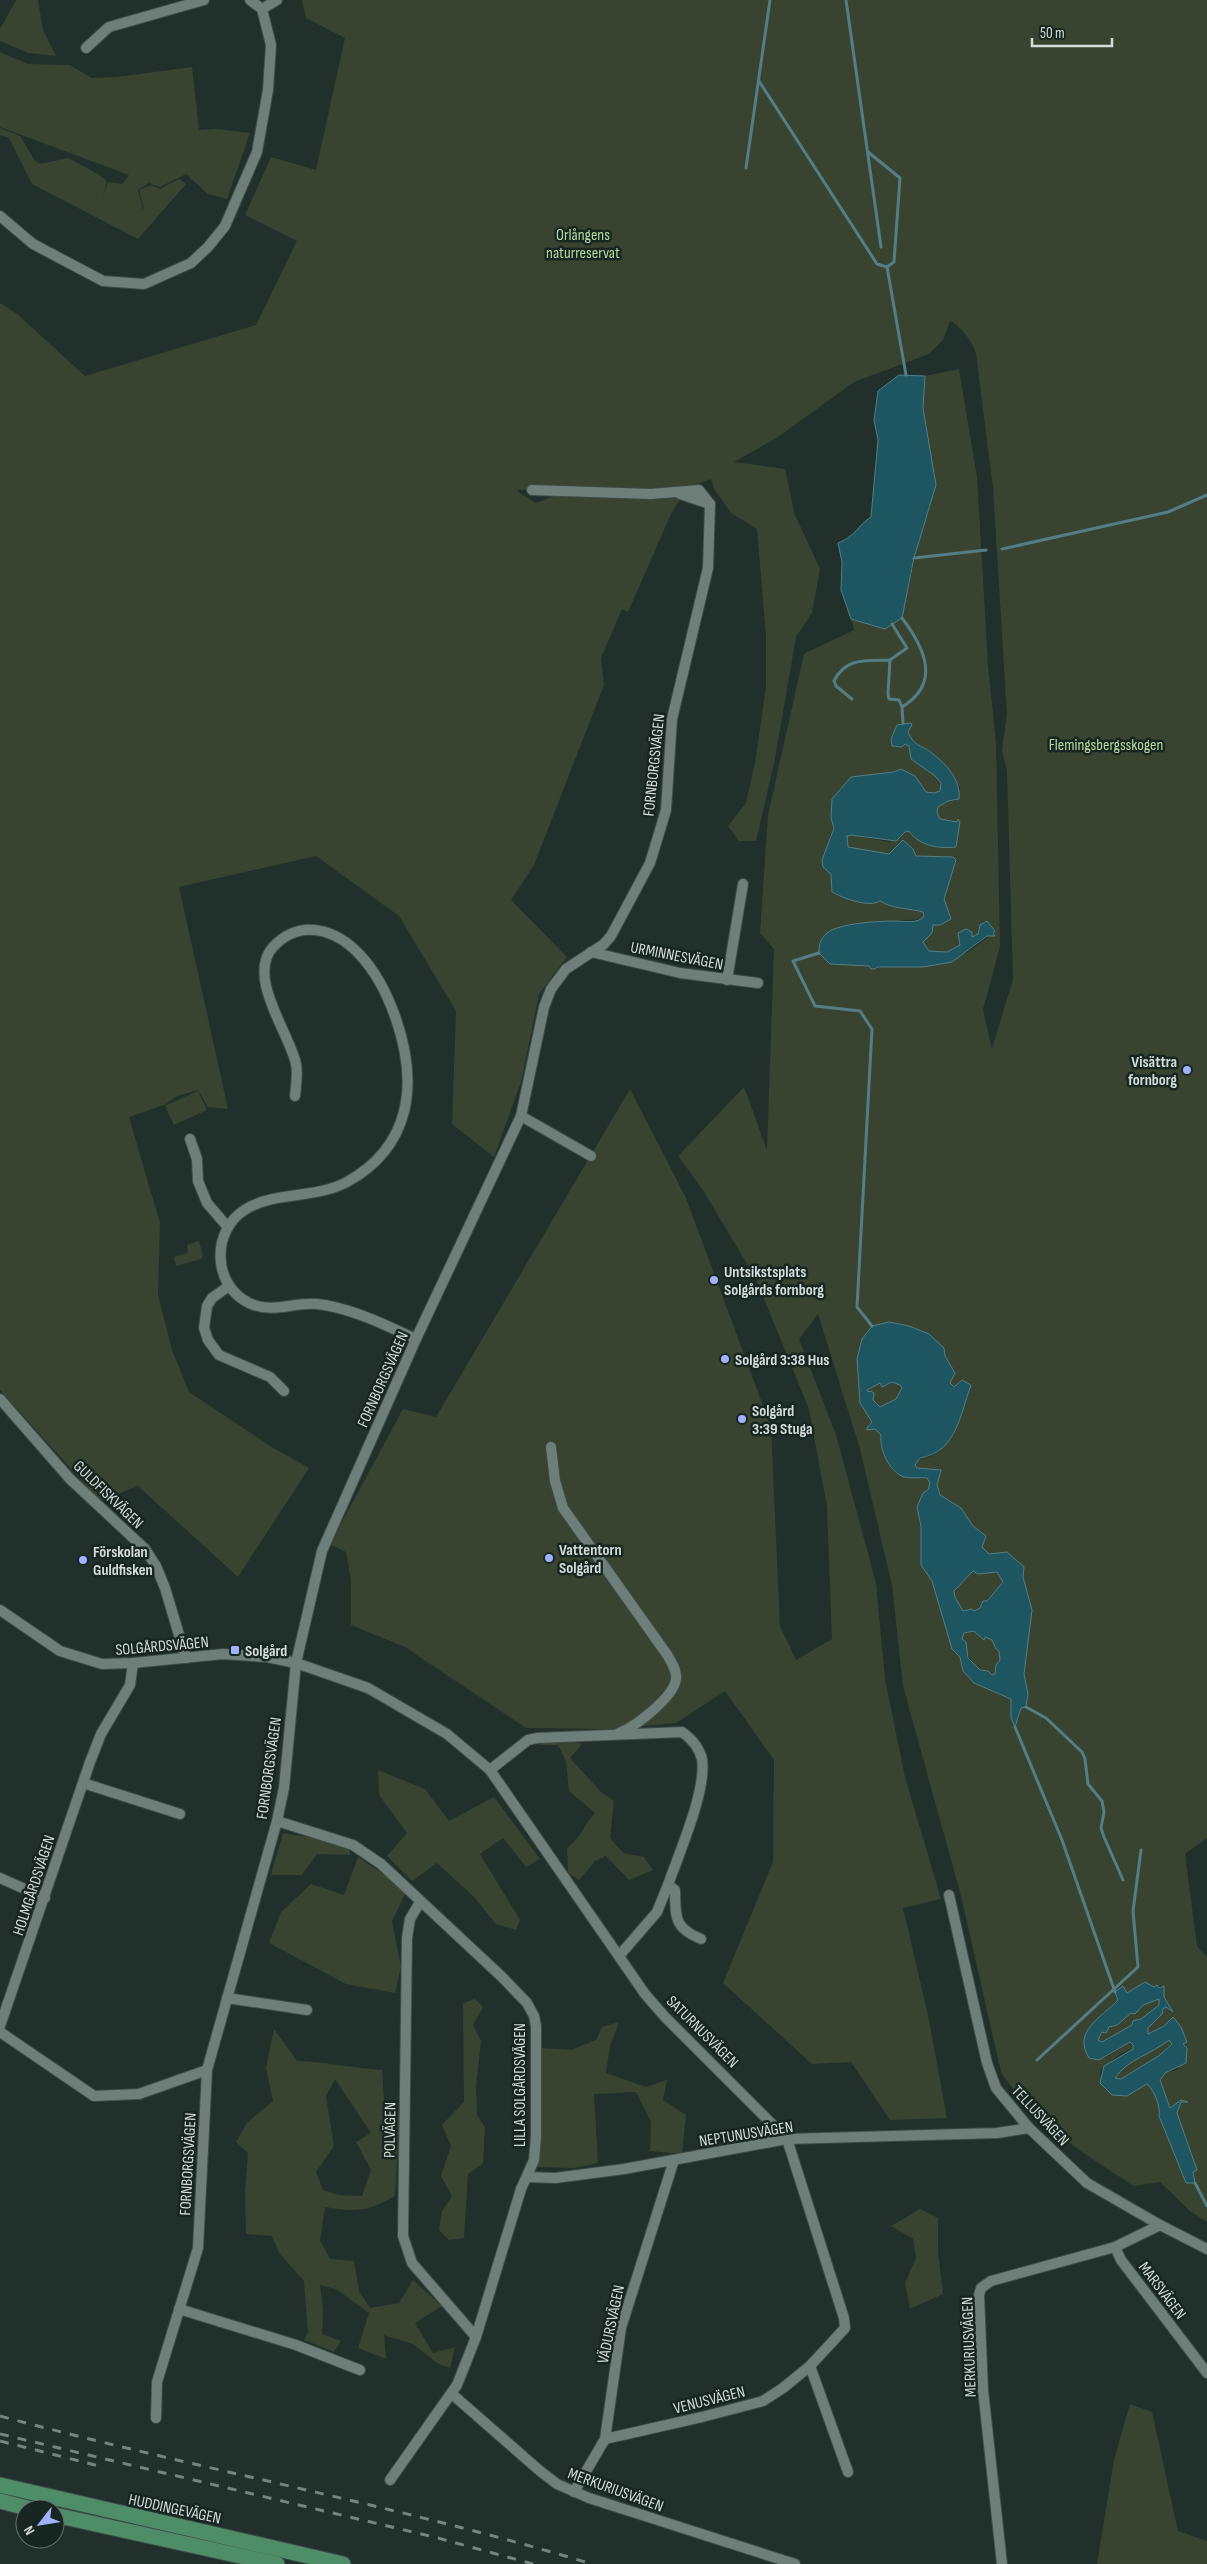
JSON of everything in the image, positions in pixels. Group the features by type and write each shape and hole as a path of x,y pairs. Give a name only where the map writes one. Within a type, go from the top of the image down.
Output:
{"main road":[{"name":"HUDDINGEVÄGEN","path":"0,2485 343,2564"},
{"path":"0,2501 15,2505"},
{"name":"HUDDINGEVÄGEN","path":"65,2517 277,2564"}],"street":[{"path":"86,48 109,27 204,0"},
{"path":"0,216 33,244 103,281 144,284 191,263 208,247 225,226 257,152 268,90 271,45 262,9 250,0"},
{"path":"262,9 277,0"},
{"name":"FORNBORGSVÄGEN","path":"156,2418 157,2382 198,2248 207,2070 284,1788 296,1663 322,1551 416,1339 521,1116 544,1007 551,989 566,970 604,944 620,921 650,863 666,810 672,719 708,568 710,504 699,490 677,493 532,490"},
{"path":"727,980 743,884"},
{"path":"295,1096 297,1065 268,993 266,984 267,958 271,950 288,934 310,929 321,930 334,934 355,950 385,991 400,1032 408,1068 407,1102 403,1117 385,1150 375,1162 352,1178 332,1188 263,1202 239,1213 226,1226 220,1254 221,1264 229,1286 248,1302 258,1306 270,1309 316,1304 354,1312 416,1339"},
{"name":"URMINNESVÄGEN","path":"592,952 680,973 758,983"},
{"path":"521,1116 591,1156"},
{"path":"190,1139 197,1159 198,1181 207,1203 226,1226"},
{"path":"229,1286 212,1298 208,1306 204,1328 208,1340 219,1355 270,1377 284,1391"},
{"name":"GULDFISKVÄGEN","path":"0,1399 54,1461 90,1498 145,1549 165,1588 186,1658"},
{"path":"551,1447 555,1481 563,1508 668,1656 676,1672 676,1679 669,1693 645,1718 617,1734"},
{"name":"SOLGÅRDSVÄGEN","path":"0,1610 71,1656 102,1664 133,1663 223,1654 267,1657 296,1663 368,1688 447,1734 490,1770"},
{"name":"HOLMGÅRDSVÄGEN","path":"0,2026 83,1783 101,1734 130,1685 133,1663"},
{"path":"490,1770 528,1740 682,1732 693,1740 702,1759 701,1783 668,1885 657,1912 619,1956"},
{"name":"SATURNUSVÄGEN","path":"490,1770 646,1994 665,2017 786,2139 844,2318 846,2327 842,2333"},
{"path":"83,1783 180,1814"},
{"name":"LILLA SOLGÅRDSVÄGEN","path":"276,1821 360,1849 381,1864 502,1977 527,2003 534,2016 537,2044 534,2160 522,2190 476,2336 458,2385 390,2480"},
{"path":"0,1878 45,1898"},
{"path":"668,1885 675,1890 675,1916 686,1930 701,1939"},
{"name":"TELLUSVÄGEN","path":"949,1895 990,2075 996,2088 1029,2128 1087,2182 1160,2225 1207,2249"},
{"name":"POLVÄGEN","path":"420,1902 410,1919 407,1938 403,2236 412,2263 476,2336"},
{"path":"227,1998 307,2010"},
{"path":"0,2032 94,2096 139,2094 207,2070"},
{"name":"NEPTUNUSVÄGEN","path":"528,2177 555,2178 674,2160 786,2139 997,2132 1029,2128"},
{"name":"VÄDURSVÄGEN","path":"574,2492 605,2439 621,2328 674,2160"},
{"name":"MERKURIUSVÄGEN","path":"1002,2564 984,2390 979,2295 981,2288 991,2281 1115,2247 1160,2225"},
{"name":"MARSVÄGEN","path":"1115,2247 1121,2260 1207,2373"},
{"path":"179,2310 296,2345 360,2370"},
{"name":"VENUSVÄGEN","path":"605,2439 763,2401 783,2388 810,2366 842,2333"},
{"path":"810,2366 848,2472"},
{"name":"MERKURIUSVÄGEN","path":"452,2394 540,2470 558,2484 574,2492 796,2564"}],"green space":[{"path":"16,0 38,0 43,30 56,56 29,53 0,41 0,29"},
{"path":"302,0 1207,0 1207,1838 1185,1854 1197,1946 1207,1957 1207,2222 1190,2211 1160,2182 1134,2186 1061,2136 1028,2107 1001,2072 961,1896 903,1686 892,1585 860,1449 818,1314 799,1339 836,1435 876,1583 885,1679 905,1777 941,1899 903,1908 928,2015 947,2118 890,2120 851,2062 812,2064 723,1983 773,1862 774,1760 725,1691 676,1723 614,1729 526,1728 405,1647 351,1625 351,1581 346,1552 330,1544 403,1409 436,1417 630,1089 686,1198 771,1427 780,1626 796,1660 832,1639 827,1507 809,1409 756,1279 703,1190 678,1156 744,1087 767,1150 774,949 760,933 768,815 804,654 854,630 851,619 885,629 908,590 923,522 927,436 923,408 925,376 959,369 977,477 988,665 996,743 1000,947 983,1009 992,1049 1013,979 1007,771 1002,750 1007,714 993,488 976,354 966,335 954,323 950,321 943,340 929,354 854,382 778,437 734,462 785,469 795,515 820,569 812,613 796,637 775,759 756,841 739,841 728,826 746,803 755,763 766,686 766,636 757,529 731,513 714,489 711,479 687,488 671,514 628,612 622,609 601,658 604,685 534,865 511,900 567,957 539,994 521,1082 494,1157 452,1124 456,1011 399,916 316,856 179,887 228,1109 208,1107 198,1090 177,1096 164,1105 129,1117 160,1223 158,1295 172,1350 189,1392 270,1446 309,1468 238,1577 138,1486 100,1501 0,1390 0,303 17,314 85,376 256,325 297,241 245,215 271,157 316,170 345,38 306,18","holes":["579,487 536,503 517,491 520,490","908,732 916,743 933,754 945,765 960,788 956,801 948,801 937,807 940,819 957,822 934,846 921,842 909,831 889,842 851,835 847,836 847,847 889,854 894,852 916,856 953,857 956,861 944,899 951,919 933,925 932,933 923,942 930,951 947,952 961,945 978,934 983,922 987,921 995,932 967,953 871,969 869,966 858,965 874,922 923,919 923,912 880,901 855,901 832,892 831,874 822,860 851,777 893,772 901,769 915,776 926,792 934,793 940,791 941,783 935,776 911,759 909,746 904,743 902,747 896,746","872,1326 944,1348 945,1356 955,1373 950,1383 954,1387 970,1386 955,1431 950,1439 935,1454 915,1464 917,1468 941,1471 937,1485 940,1495 961,1508 973,1526 986,1536 982,1547 989,1554 1024,1567 1023,1577 1032,1610 1024,1674 1028,1694 1021,1708 1019,1719 1011,1718 1011,1699 974,1683 963,1671 960,1657 932,1581 921,1565 921,1526 917,1507 923,1493 928,1490 930,1483 928,1478 907,1478 899,1475 894,1471 883,1453 881,1435 875,1429 867,1430 872,1422 860,1403 862,1339","1145,1983 1154,1987 1163,1986 1164,1997 1171,2012 1166,2007 1162,2014 1148,2028 1148,2034 1170,2022 1177,2021 1187,2041 1182,2044 1186,2052 1177,2070 1165,2073 1160,2080 1170,2108 1176,2103 1181,2102 1177,2112 1182,2133 1196,2170 1193,2172 1193,2176 1184,2177 1159,2116 1156,2099 1147,2084 1127,2096 1105,2090 1100,2075 1101,2069 1119,2055 1133,2048 1130,2042 1105,2058 1087,2055 1099,2017 1118,2000 1115,1992 1127,1993"]},
{"path":"0,52 28,64 70,65 91,78 117,77 192,67 199,130 216,129 250,133 227,199 208,194 186,174 160,187 149,183 138,190 143,208 139,212 144,208 139,190 151,185 160,189 179,179 186,184 138,239 32,184 9,138 0,135 0,128 20,136 35,161 40,164 68,158 98,174 107,181 102,200 108,182 122,184 129,175 0,127"},
{"path":"198,1091 207,1110 174,1125 165,1106"},
{"path":"199,1241 203,1256 201,1259 176,1266 174,1257 188,1253 187,1245"},
{"path":"893,1382 902,1388 896,1399 880,1407 867,1390 880,1383 882,1387"},
{"path":"973,1571 978,1574 997,1572 1003,1582 980,1608 974,1612 972,1609 962,1611 954,1591"},
{"path":"974,1630 992,1640 999,1651 1000,1660 996,1665 995,1674 991,1675 980,1669 966,1651 961,1639 964,1633"},
{"path":"565,1740 582,1744 570,1758 601,1792 614,1801 610,1838 623,1853 644,1857 653,1870 629,1880 606,1856 595,1861 579,1880 568,1873 567,1848 576,1840 595,1813 569,1791 566,1761 558,1745 539,1745 540,1743"},
{"path":"378,1770 425,1789 449,1821 494,1797 540,1859 526,1867 503,1838 480,1854 520,1920 516,1930 496,1924 474,1897 437,1863 412,1881 387,1856 407,1833 379,1795"},
{"path":"283,1833 350,1844 350,1855 317,1854 302,1875 271,1875"},
{"path":"358,1857 407,1890 392,1921 401,1967 395,1993 346,1984 269,1943 281,1912 311,1884 344,1895"},
{"path":"475,1999 483,2007 473,2025 481,2041 476,2087 477,2115 485,2127 483,2163 468,2174 464,2238 449,2240 439,2230 442,2211 452,2196 441,2176 451,2146 442,2125 464,2102 463,2003"},
{"path":"1159,1999 1159,2004 1141,2019 1102,2042 1098,2040 1102,2032 1135,2013 1143,2005"},
{"path":"619,2022 610,2046 606,2073 646,2087 667,2080 663,2100 686,2115 682,2154 650,2151 651,2122 636,2092 594,2094 598,2163 575,2168 536,2167 541,2134 542,2048 571,2050 596,2040 602,2027"},
{"path":"274,2029 297,2061 382,2070 384,2100 400,2113 395,2196 369,2208 345,2210 325,2207 320,2240 330,2259 354,2261 359,2291 370,2308 399,2303 413,2280 442,2306 415,2323 433,2353 455,2347 450,2368 437,2363 413,2344 384,2335 386,2359 358,2348 369,2313 336,2289 320,2285 323,2309 322,2334 341,2341 334,2352 304,2340 308,2333 304,2281 279,2253 272,2236 246,2234 245,2192 248,2153 236,2142 247,2123 273,2101 266,2068","holes":["335,2079 371,2133 356,2142 371,2170 362,2196 339,2195 323,2190 316,2172 334,2146 326,2096"]},
{"path":"1169,2040 1172,2044 1160,2055 1121,2079 1115,2078 1126,2065"},
{"path":"920,2209 938,2218 938,2252 943,2294 910,2309 905,2283 916,2258 913,2239 891,2226"},
{"path":"1130,2404 1152,2412 1178,2531 1207,2541 1207,2564 1097,2564 1114,2460"}],"water":[{"path":"899,375 925,376 923,408 936,485 914,558 902,618 885,629 851,619 841,590 842,562 838,543 853,534 871,517 878,440 874,420 878,391"},
{"path":"911,723 912,725 908,732 913,741 943,763 952,774 958,786 959,799 948,801 938,807 937,813 940,819 957,822 958,819 960,822 956,847 943,847 924,843 909,831 905,832 896,841 847,836 848,847 889,854 903,840 913,849 916,856 953,857 956,860 944,899 951,919 940,925 933,925 932,933 923,942 929,951 947,952 960,945 958,933 966,929 972,932 972,937 978,934 980,925 987,921 995,931 993,933 995,936 987,936 952,962 923,967 877,967 871,969 869,966 830,964 819,953 820,942 827,933 850,925 888,921 907,922 922,919 924,916 923,912 895,907 880,901 862,903 832,892 831,874 823,867 822,860 834,828 831,818 832,799 851,777 893,772 901,769 915,776 926,792 934,793 940,791 941,783 935,776 911,759 909,746 905,744 902,747 892,746 891,739 897,725"},
{"path":"889,1322 909,1326 929,1334 944,1348 945,1356 955,1373 950,1383 954,1387 962,1380 971,1385 960,1419 949,1440 942,1448 920,1458 915,1465 917,1468 941,1470 937,1485 940,1495 961,1508 973,1526 986,1536 982,1547 989,1554 1007,1552 1024,1567 1023,1577 1032,1610 1024,1674 1028,1694 1026,1707 1021,1708 1015,1727 1011,1718 1011,1699 974,1683 963,1671 960,1657 952,1649 932,1581 921,1565 921,1526 917,1507 923,1493 928,1490 930,1483 927,1478 906,1478 894,1470 883,1453 881,1435 875,1429 867,1430 872,1422 860,1403 857,1359 862,1339 872,1326","holes":["892,1382 900,1385 902,1388 896,1399 880,1407 873,1400 874,1393 867,1390 880,1383 882,1387","973,1571 978,1574 997,1572 1003,1582 987,1601 983,1601 980,1608 974,1611 972,1609 963,1611 955,1597 954,1591","974,1631 984,1640 985,1637 992,1640 999,1651 1000,1660 996,1665 995,1674 992,1675 988,1671 980,1670 968,1658 966,1642 962,1639 964,1633"]},
{"path":"1145,1982 1154,1987 1157,1985 1159,1988 1164,1986 1164,1997 1173,2012 1166,2007 1163,2009 1162,2014 1148,2028 1148,2034 1164,2026 1173,2017 1181,2027 1187,2042 1183,2044 1187,2048 1186,2063 1165,2073 1160,2080 1170,2108 1181,2100 1188,2102 1181,2102 1177,2113 1197,2170 1193,2172 1195,2183 1186,2183 1159,2116 1159,2108 1150,2087 1147,2084 1127,2096 1112,2095 1100,2083 1104,2066 1133,2049 1133,2045 1130,2042 1099,2060 1089,2058 1085,2048 1086,2032 1118,2000 1115,1992 1123,1986 1127,1993","holes":["1159,1999 1159,2005 1141,2019 1133,2021 1132,2025 1102,2042 1098,2040 1102,2032 1106,2033 1109,2027 1117,2025 1131,2013 1135,2014 1143,2005","1169,2040 1172,2044 1160,2055 1121,2079 1115,2078 1126,2066"]}],"waterway":[{"path":"746,168 770,0"},
{"path":"846,0 881,247"},
{"path":"759,81 877,264 887,267 906,375"},
{"path":"868,152 900,178 894,262 887,267"},
{"path":"1002,549 1168,512 1207,495"},
{"path":"914,558 986,550"},
{"path":"902,618 917,641 925,664 925,676 922,687 902,707 903,723"},
{"path":"892,624 907,648 890,660 888,694 889,699 899,700 902,707"},
{"path":"852,699 836,686 834,681 839,673 844,668 858,662 890,660"},
{"path":"819,953 793,961 815,1006 860,1011 872,1029 857,1307 872,1326"},
{"path":"1026,1707 1046,1718 1082,1752 1085,1759 1088,1784 1102,1801 1104,1812 1101,1828 1123,1880"},
{"path":"1015,1727 1062,1840 1115,1992"},
{"path":"1037,2060 1138,1967 1133,1911 1141,1850"},
{"path":"1195,2183 1207,2206"}],"railway":[{"path":"0,2416 445,2523 592,2564"},
{"path":"0,2434 438,2538 533,2564"},
{"path":"0,2441 103,2467"}],"place":[{"name":"Visättra fornborg","path":"1187,1070"},
{"name":"Untsikstsplats Solgårds fornborg","path":"714,1280"},
{"name":"Solgård 3:38 Hus","path":"725,1359"},
{"name":"Solgård 3:39 Stuga","path":"742,1419"},
{"name":"Vattentorn Solgård","path":"549,1558"},
{"name":"Förskolan Guldfisken","path":"83,1560"},
{"name":"Solgård","path":"235,1650"}],"park label":[{"name":"Orlångens naturreservat","path":"583,243"},
{"name":"Flemingsbergsskogen","path":"1106,744"}]}
